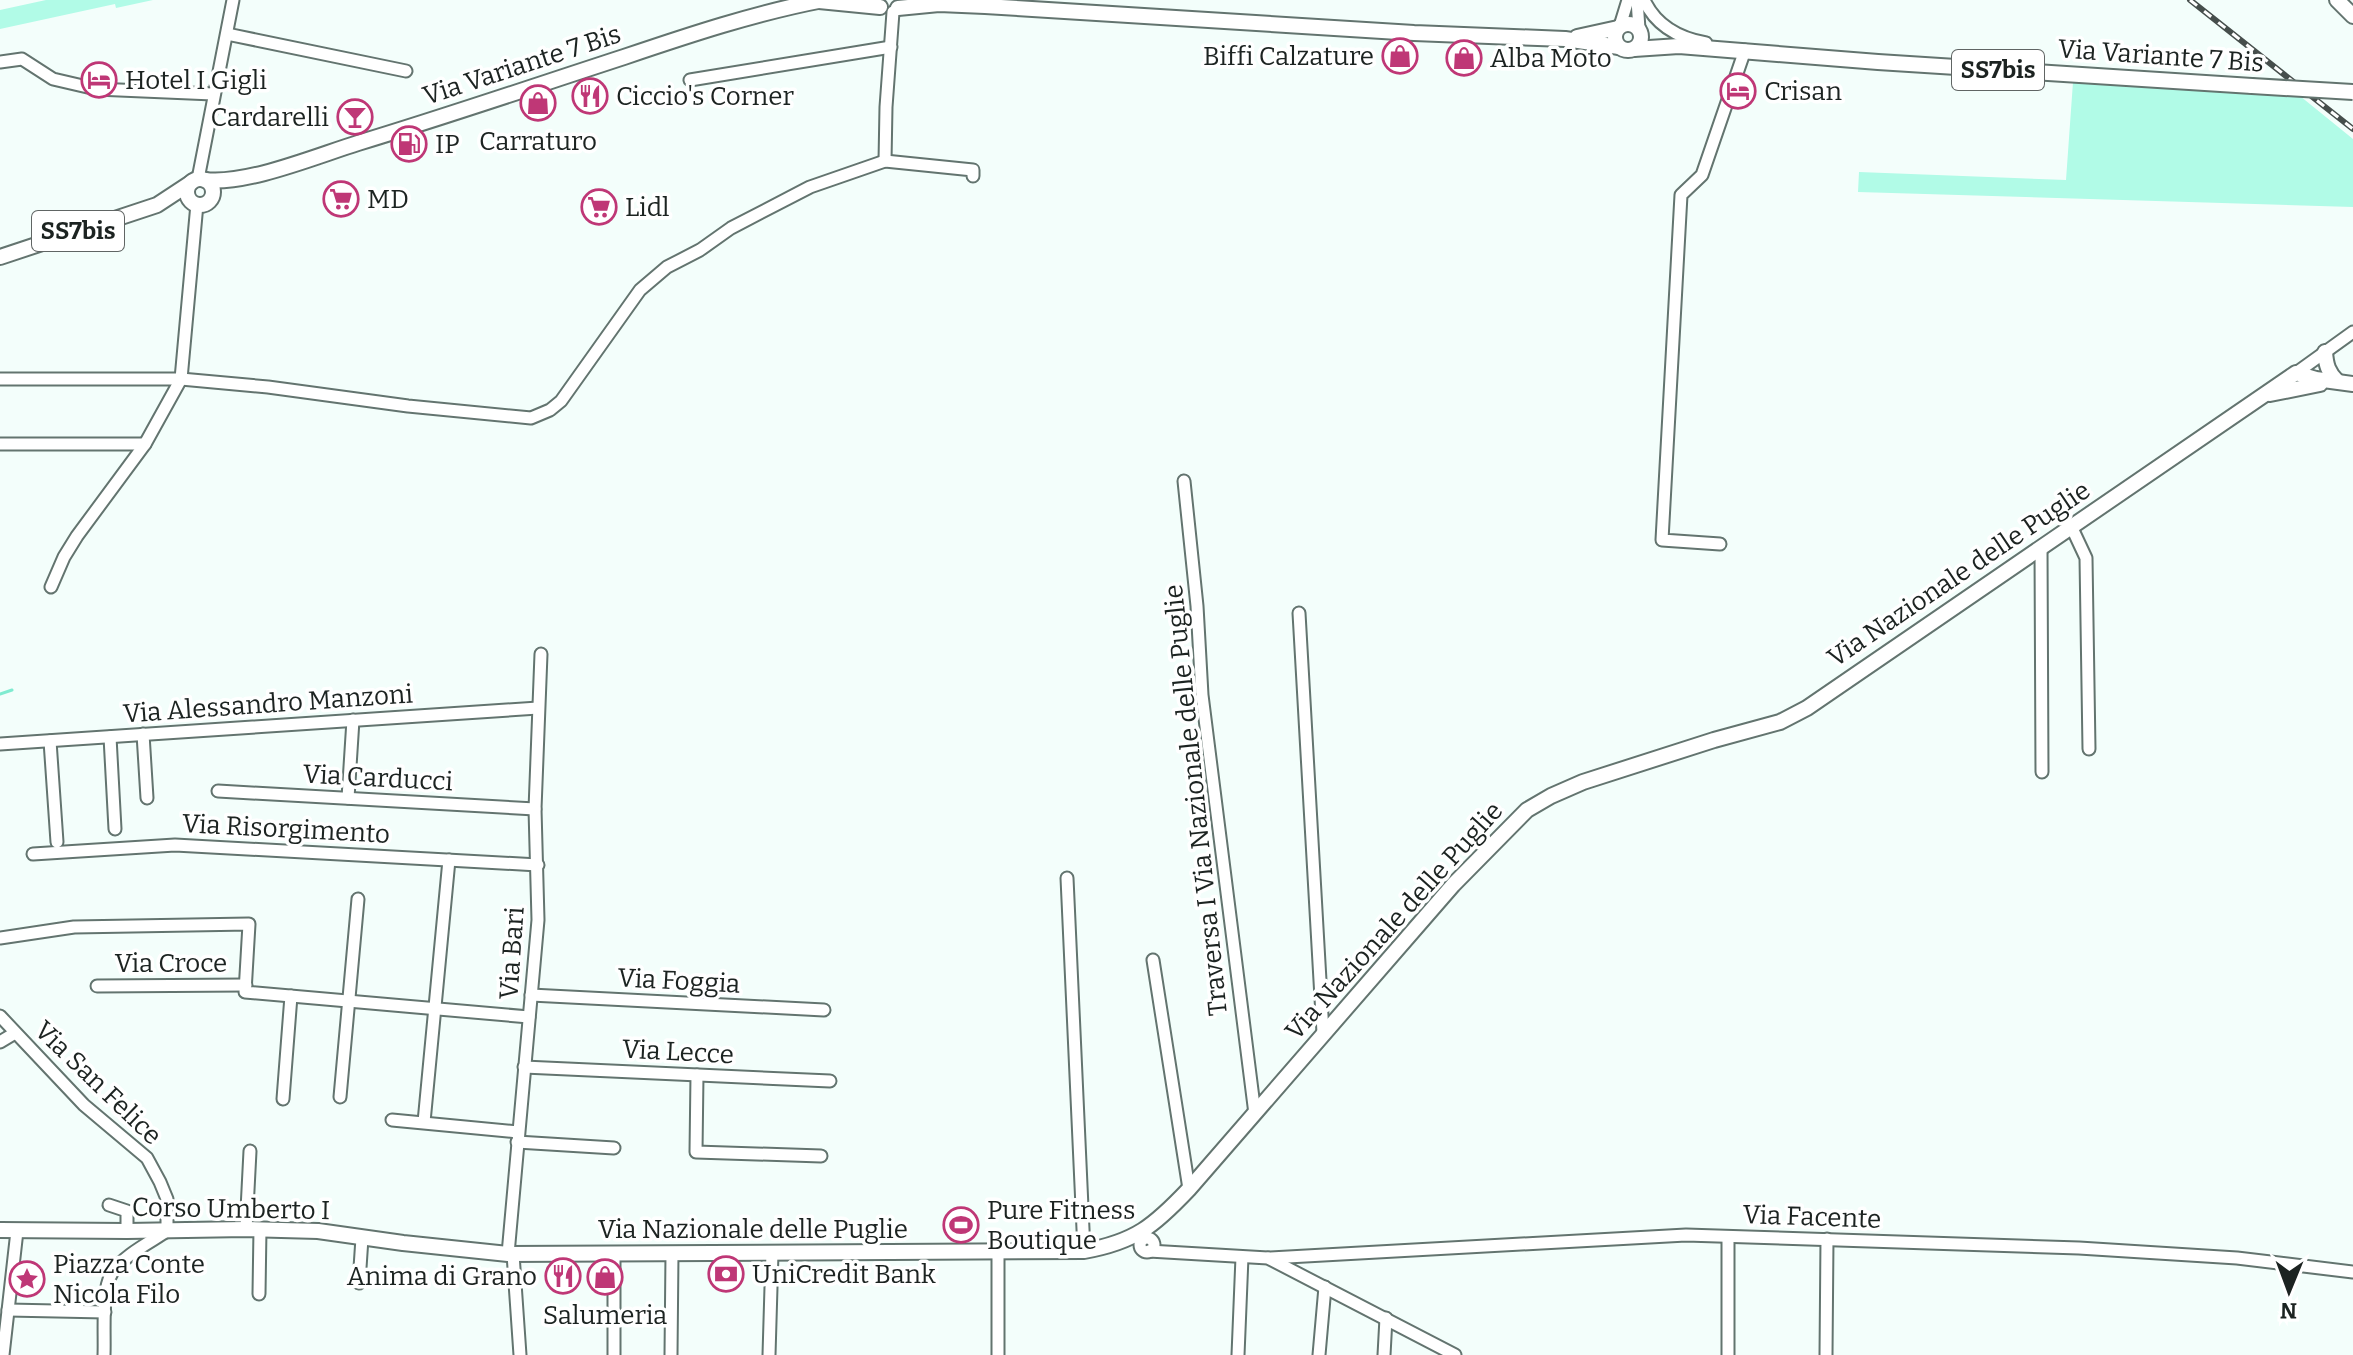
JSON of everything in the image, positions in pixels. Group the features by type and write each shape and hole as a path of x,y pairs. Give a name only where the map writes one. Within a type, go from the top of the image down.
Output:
{"main road":[{"name":"Via Variante 7 Bis","path":"198,180 241,179 694,34 821,0 890,5 1112,7 1414,33 1565,39 1627,48 1679,46 2353,92"},
{"name":"Via Variante 7 Bis","path":"920,0 939,4"},
{"path":"2337,0 2353,16"},
{"name":"SS7bis","path":"1619,27 1632,24 1639,29"},
{"name":"Via Variante 7 Bis","path":"1565,39 1619,27"},
{"path":"1619,27 1615,36 1627,48 1642,39 1639,29"},
{"name":"Via Variante 7 Bis","path":"1639,29 1679,46"},
{"name":"Via Variante 7 Bis","path":"201,202 241,179"},
{"name":"SS7bis","path":"0,257 157,205 198,180"},
{"path":"198,180 213,188 201,202 188,195 188,188 198,180"},
{"name":"SS7bis","path":"157,205 201,202"},
{"path":"2325,352 2330,374 2337,381"},
{"path":"2300,370 2305,377 2353,384"},
{"name":"Via Nazionale delle Puglie","path":"511,1254 1084,1251 1131,1238 1157,1222 1189,1189 1453,885 1527,810 1583,782 1780,722 1807,708 2300,370"},
{"path":"2259,397 2337,381"},
{"name":"Corso Umberto I","path":"0,1230 318,1231 511,1254"}],"street":[{"path":"198,180 233,0"},
{"path":"1619,27 1628,0"},
{"path":"1637,0 1639,29"},
{"path":"1644,0 1653,16 1670,31 1725,49"},
{"path":"885,161 890,5"},
{"path":"227,34 406,71"},
{"path":"690,80 891,47"},
{"path":"1720,544 1662,540 1681,195 1702,175 1745,50"},
{"path":"0,62 22,59 53,79 96,89 213,94"},
{"path":"0,379 181,379 531,418 550,410 561,401 640,290 667,267 700,250 731,228 810,187 885,161 973,170 973,176"},
{"path":"51,587 77,536 145,444 181,379 201,202"},
{"name":"Via Nazionale delle Puglie","path":"2300,370 2353,332"},
{"path":"0,444 145,444"},
{"name":"Traversa I Via Nazionale delle Puglie","path":"1184,481 1197,606 1202,695 1255,1114"},
{"path":"2071,526 2086,558 2089,749"},
{"path":"2041,547 2042,772"},
{"path":"1299,613 1323,1033"},
{"name":"Via Bari","path":"520,1355 511,1254 518,1137 538,920 535,809 541,654"},
{"name":"Via Alessandro Manzoni","path":"0,744 538,708"},
{"path":"348,798 353,720"},
{"path":"143,734 147,798"},
{"path":"110,737 115,829"},
{"path":"50,741 57,842"},
{"name":"Via Carducci","path":"218,791 535,809"},
{"name":"Via Risorgimento","path":"33,854 175,845 538,865"},
{"path":"424,1122 449,860"},
{"path":"1067,878 1084,1251"},
{"path":"340,1097 358,899"},
{"path":"0,938 74,927 249,924 245,988"},
{"path":"1153,960 1189,1189"},
{"name":"Via Croce","path":"97,986 245,988 291,996 529,1017"},
{"name":"Via Foggia","path":"531,995 824,1010"},
{"path":"283,1099 291,996"},
{"name":"Via San Felice","path":"0,1016 84,1105 147,1158 167,1199 167,1231"},
{"path":"0,1042 15,1033"},
{"name":"Via Lecce","path":"524,1067 830,1081"},
{"path":"697,1075 696,1152 821,1156"},
{"path":"392,1120 614,1148"},
{"path":"250,1151 259,1294"},
{"path":"109,1205 127,1211 127,1231"},
{"path":"1148,1247 1157,1222"},
{"path":"3,1355 17,1231"},
{"path":"104,1355 107,1285 111,1274 123,1261 167,1231"},
{"name":"Via Facente","path":"1118,1243 1268,1258 1686,1235 2079,1248 2237,1258 2353,1272"},
{"path":"1728,1237 1728,1355"},
{"path":"359,1283 362,1238"},
{"path":"1826,1355 1827,1239"},
{"path":"998,1252 998,1355"},
{"path":"769,1355 772,1253"},
{"path":"614,1254 614,1355"},
{"path":"671,1355 672,1254"},
{"path":"1238,1355 1242,1257"},
{"path":"1268,1258 1455,1355"},
{"path":"1319,1355 1325,1287"},
{"path":"8,1310 105,1312"},
{"path":"1384,1355 1386,1318"}],"green space":[{"path":"46,0 153,0 116,8 115,4 0,29 0,10"},
{"path":"2073,82 2300,96 2353,139 2353,207 1858,192 1859,172 2066,180"}],"waterway":[{"path":"0,694 12,690"}],"railway":[{"path":"2190,0 2353,129"}],"place":[{"name":"Biffi Calzature","path":"1400,56"},
{"name":"Alba Moto","path":"1464,58"},
{"name":"Hotel I Gigli","path":"99,80"},
{"name":"Crisan","path":"1738,91"},
{"name":"Ciccio's Corner","path":"590,96"},
{"name":"Carraturo","path":"538,103"},
{"name":"Cardarelli","path":"355,117"},
{"name":"IP","path":"409,144"},
{"name":"MD","path":"341,199"},
{"name":"Lidl","path":"599,207"},
{"name":"Pure Fitness Boutique","path":"961,1225"},
{"name":"UniCredit Bank","path":"726,1274"},
{"name":"Anima di Grano","path":"563,1276"},
{"name":"Salumeria","path":"605,1277"},
{"name":"Piazza Conte Nicola Filo","path":"27,1279"}]}
